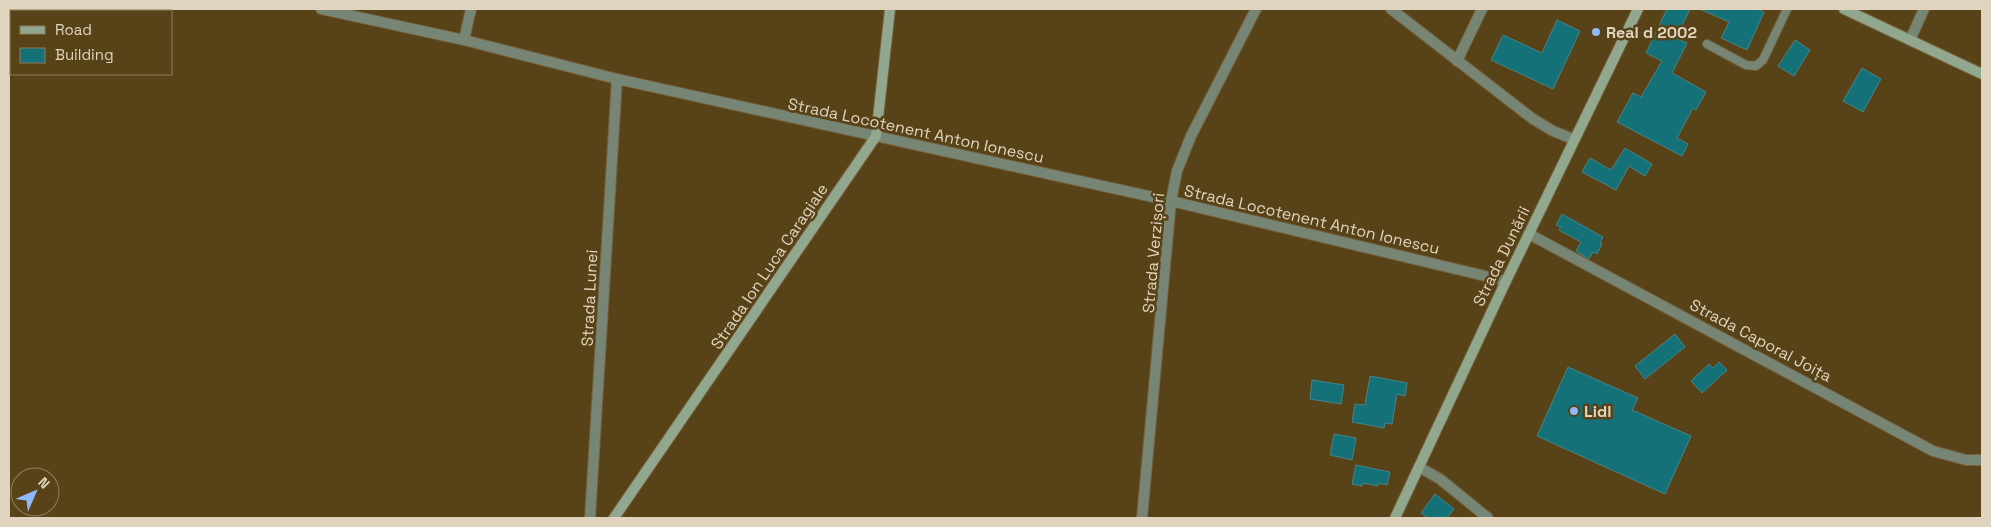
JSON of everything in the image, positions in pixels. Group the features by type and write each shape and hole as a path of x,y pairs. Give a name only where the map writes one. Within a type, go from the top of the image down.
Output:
{"street":[{"name":"Strada Locotenent Anton Ionescu","path":"321,9 464,40 617,79 1171,201 1506,281"},
{"path":"464,40 471,9"},
{"name":"Strada Ion Luca Caragiale","path":"614,518 876,136 890,9"},
{"name":"Strada Verzișori","path":"1142,518 1171,201 1177,171 1191,136 1256,9"},
{"path":"1391,9 1533,119 1553,131 1573,139"},
{"path":"1457,61 1482,9"},
{"name":"Strada Dunării","path":"1395,518 1573,139 1638,9"},
{"path":"1844,9 1982,74"},
{"path":"1910,40 1924,9"},
{"name":"Strada Lunei","path":"590,518 617,79"},
{"name":"Strada Caporal Joița","path":"1529,234 1933,451 1966,460 1982,460"},
{"path":"1419,466 1440,479 1488,518"}],"lane":[{"path":"1707,44 1746,65 1756,66 1763,60 1787,9"}],"building":[{"path":"1667,9 1690,9 1676,38 1687,43 1672,73 1706,92 1696,110 1693,108 1677,138 1688,144 1682,156 1617,122 1633,93 1641,97 1662,61 1646,53"},
{"path":"1700,9 1757,9 1764,12 1747,50 1721,38 1729,22"},
{"path":"1557,20 1580,31 1553,89 1491,60 1503,35 1542,53"},
{"path":"1795,40 1810,50 1794,76 1778,66"},
{"path":"1862,68 1881,79 1863,112 1843,101"},
{"path":"1625,148 1652,164 1645,176 1629,166 1616,190 1582,172 1590,158 1611,170"},
{"path":"1562,214 1603,237 1597,254 1593,252 1589,259 1576,251 1581,242 1559,230 1561,227 1556,225"},
{"path":"1675,334 1685,347 1645,379 1635,366"},
{"path":"1719,362 1727,370 1702,393 1691,381 1709,364 1713,368"},
{"path":"1568,367 1638,398 1632,410 1691,436 1665,494 1537,436"},
{"path":"1370,376 1407,383 1405,396 1397,394 1392,424 1385,423 1384,428 1352,422 1355,404 1365,405"},
{"path":"1312,380 1344,385 1341,404 1310,399"},
{"path":"1334,434 1356,438 1352,460 1330,455"},
{"path":"1356,465 1390,472 1387,485 1378,483 1378,486 1363,483 1362,486 1352,484"},
{"path":"1435,494 1454,509 1447,518 1428,518 1421,513"}],"place":[{"name":"Real d 2002","path":"1596,32"},
{"name":"Lidl","path":"1574,411"}]}
